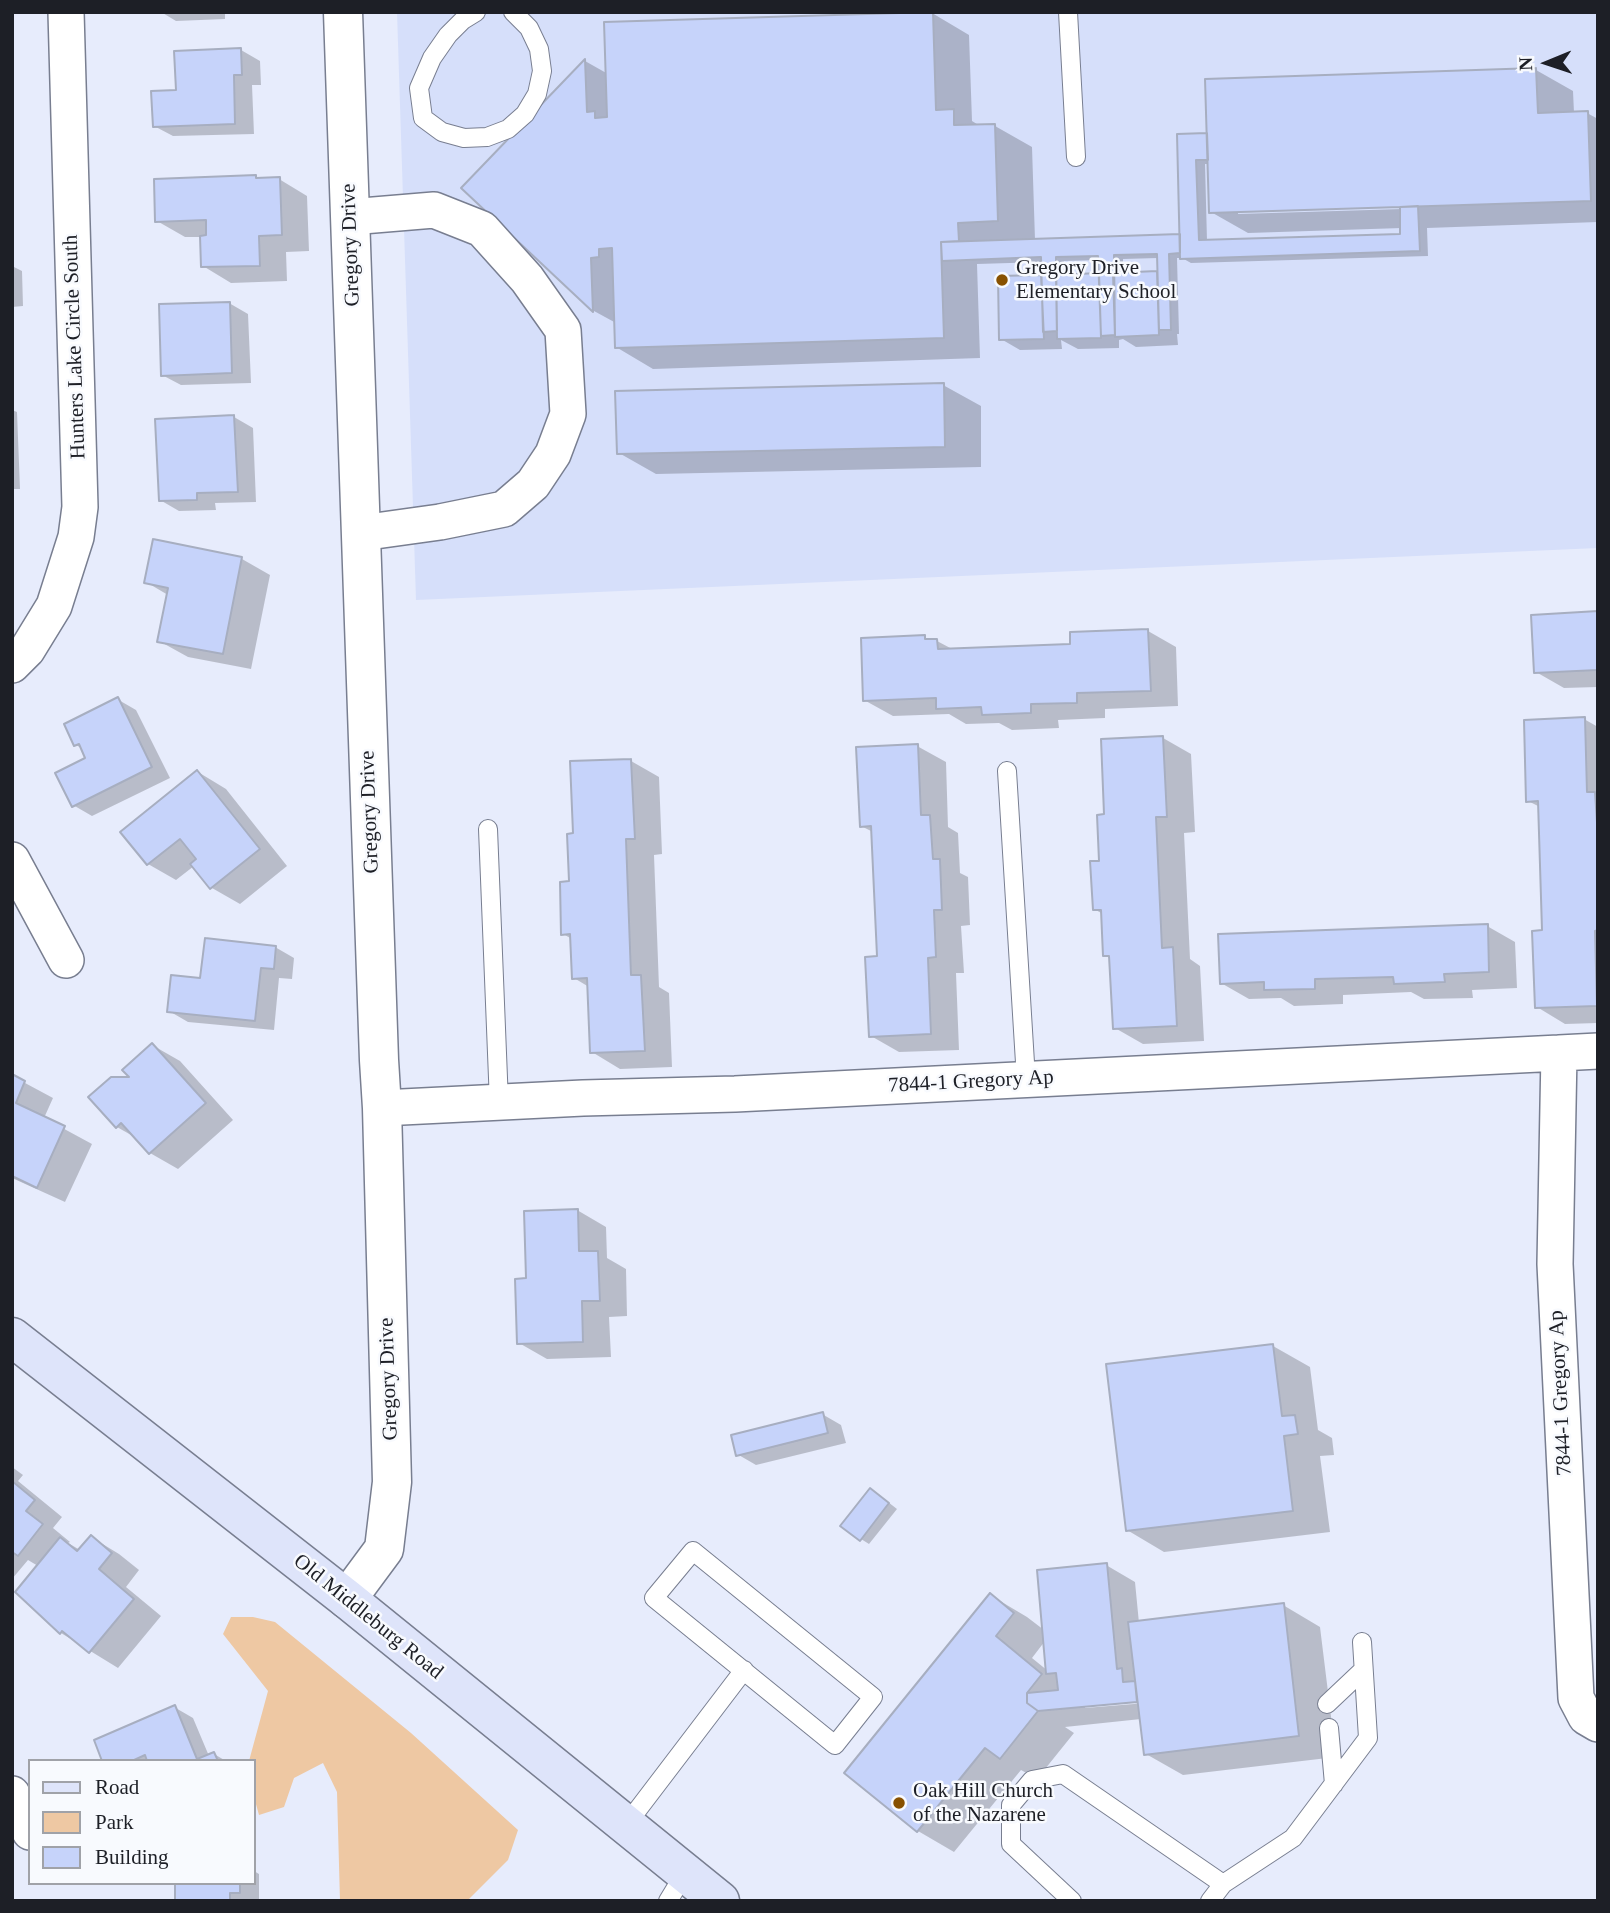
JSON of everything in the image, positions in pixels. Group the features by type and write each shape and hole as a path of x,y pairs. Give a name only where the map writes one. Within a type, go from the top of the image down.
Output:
{"main road":[{"name":"Old Middleburg Road","path":"12,1337 347,1599 625,1825 677,1887 720,1901"}],"street":[{"name":"Hunters Lake Circle South","path":"12,665 27,650 54,606 76,537 80,507 66,12"},
{"name":"Gregory Drive","path":"343,12 382,1108 392,1482 384,1549 347,1599"},
{"path":"350,217 434,210 482,229 527,279 563,330 568,414 553,454 540,474 533,484 504,509 440,522 361,533"},
{"path":"12,860 66,960"},
{"name":"7844-1 Gregory Ap","path":"382,1108 1598,1051"},
{"name":"7844-1 Gregory Ap","path":"1559,1053 1555,1264 1576,1698 1586,1717 1598,1724"},
{"path":"12,1794 28,1828"}],"lane":[{"path":"476,12 447,35 432,58 419,88 423,118 442,132 464,138 487,137 508,129 525,114 537,94 542,71 539,49 529,28 513,12"},
{"path":"1068,12 1076,157"},
{"path":"1007,771 1026,1079"},
{"path":"488,829 499,1103"},
{"path":"693,1551 873,1697 835,1745 744,1670 654,1598 693,1551"},
{"path":"1210,1901 1223,1884 1293,1838 1367,1738 1362,1642"},
{"path":"625,1825 744,1670"},
{"path":"1327,1704 1363,1670"},
{"path":"1329,1728 1334,1784"},
{"path":"1072,1901 1011,1844 1011,1805 1032,1780 1063,1773 1223,1884"}],"shaded area":[{"name":"Gregory Drive Elementary School","path":"397,12 1598,12 1598,548 416,600"}],"green space":[{"path":"231,1617 253,1617 275,1622 411,1733 518,1830 508,1860 467,1901 340,1901 337,1792 323,1763 294,1778 284,1807 259,1815 256,1804 256,1759 250,1759 268,1691 223,1634"}],"building":[{"path":"933,12 936,110 954,109 954,125 995,124 998,221 958,223 959,241 941,242 944,338 615,348 612,248 599,249 599,257 591,258 593,312 461,188 585,59 587,112 595,111 595,118 607,117 604,22"},
{"path":"241,48 242,75 234,75 235,124 153,127 151,91 176,90 174,51"},
{"path":"1536,68 1538,113 1588,111 1591,201 1209,213 1205,79"},
{"path":"1207,133 1208,160 1196,160 1199,240 1400,234 1400,207 1418,206 1420,251 1180,259 1177,134"},
{"path":"256,175 256,178 280,177 282,235 259,236 260,266 201,267 200,236 206,235 206,220 155,222 154,179"},
{"path":"1180,234 1180,253 1169,254 1171,330 1159,330 1157,254 1114,255 1115,335 1101,336 1098,256 1056,257 1057,331 1043,332 1041,257 942,261 941,242"},
{"path":"1157,271 1159,335 1115,337 1113,273"},
{"path":"1099,273 1101,338 1057,339 1056,275"},
{"path":"1041,275 1044,339 999,340 998,276"},
{"path":"230,302 232,373 161,376 159,304"},
{"path":"944,383 945,447 617,454 615,391"},
{"path":"234,415 238,492 197,493 197,500 159,501 155,419"},
{"path":"153,539 242,557 223,654 157,642 168,588 144,583"},
{"path":"1598,611 1598,670 1534,673 1531,615"},
{"path":"1148,629 1151,691 1077,693 1077,703 1031,704 1031,713 982,715 981,707 936,709 936,698 863,701 861,638 925,635 925,639 937,639 938,649 1070,644 1070,632"},
{"path":"118,697 152,767 72,807 55,773 85,758 79,744 74,746 64,724"},
{"path":"1585,717 1587,792 1595,792 1598,838 1598,930 1595,931 1597,1006 1535,1008 1532,931 1542,930 1538,801 1526,802 1524,720"},
{"path":"1163,736 1167,817 1156,817 1162,948 1173,947 1177,1026 1113,1029 1109,956 1103,956 1101,910 1093,910 1090,861 1099,861 1097,815 1104,814 1101,739"},
{"path":"918,744 921,815 930,815 933,859 940,859 942,910 934,910 936,957 928,958 931,1034 869,1037 865,957 877,956 871,826 860,827 856,747"},
{"path":"631,759 635,839 626,839 631,975 641,975 645,1051 590,1053 587,978 572,979 570,934 561,935 560,882 569,881 567,834 573,833 570,761"},
{"path":"197,770 260,849 210,889 190,864 196,859 180,839 147,865 120,832"},
{"path":"1488,924 1489,972 1444,974 1445,982 1394,984 1393,977 1315,979 1315,989 1264,990 1264,982 1220,984 1218,934"},
{"path":"205,938 276,946 274,969 261,968 255,1021 167,1012 171,975 200,978"},
{"path":"152,1043 206,1103 149,1154 121,1123 116,1128 88,1097 111,1077 129,1077 122,1070"},
{"path":"12,1074 25,1081 16,1103 65,1126 37,1188 12,1176"},
{"path":"578,1209 579,1251 598,1251 600,1301 582,1301 583,1342 517,1344 515,1279 526,1278 524,1211"},
{"path":"1273,1344 1282,1416 1295,1415 1298,1434 1284,1436 1293,1511 1126,1531 1106,1364"},
{"path":"823,1412 828,1433 736,1456 731,1435"},
{"path":"12,1481 35,1500 26,1511 43,1524 18,1556 12,1552"},
{"path":"870,1488 889,1503 860,1541 840,1526"},
{"path":"91,1535 112,1553 99,1569 134,1599 89,1653 62,1631 60,1634 15,1592 60,1537 77,1551"},
{"path":"1107,1563 1117,1669 1122,1668 1123,1682 1135,1681 1137,1702 1038,1711 1027,1703 1027,1693 1058,1690 1056,1673 1046,1674 1037,1570"},
{"path":"990,1593 1014,1613 996,1636 1042,1674 1027,1693 1027,1703 1038,1711 1000,1759 985,1748 917,1832 844,1773"},
{"path":"1284,1603 1299,1736 1144,1755 1128,1622"},
{"path":"175,1705 197,1759 146,1759 145,1755 136,1759 101,1759 94,1740"},
{"path":"214,1752 217,1759 197,1759"},
{"path":"175,1885 240,1885 240,1893 230,1893 230,1901 175,1901"}],"place":[{"name":"Gregory Drive Elementary School","path":"1002,280"},
{"name":"Oak Hill Church of the Nazarene","path":"899,1803"}]}
